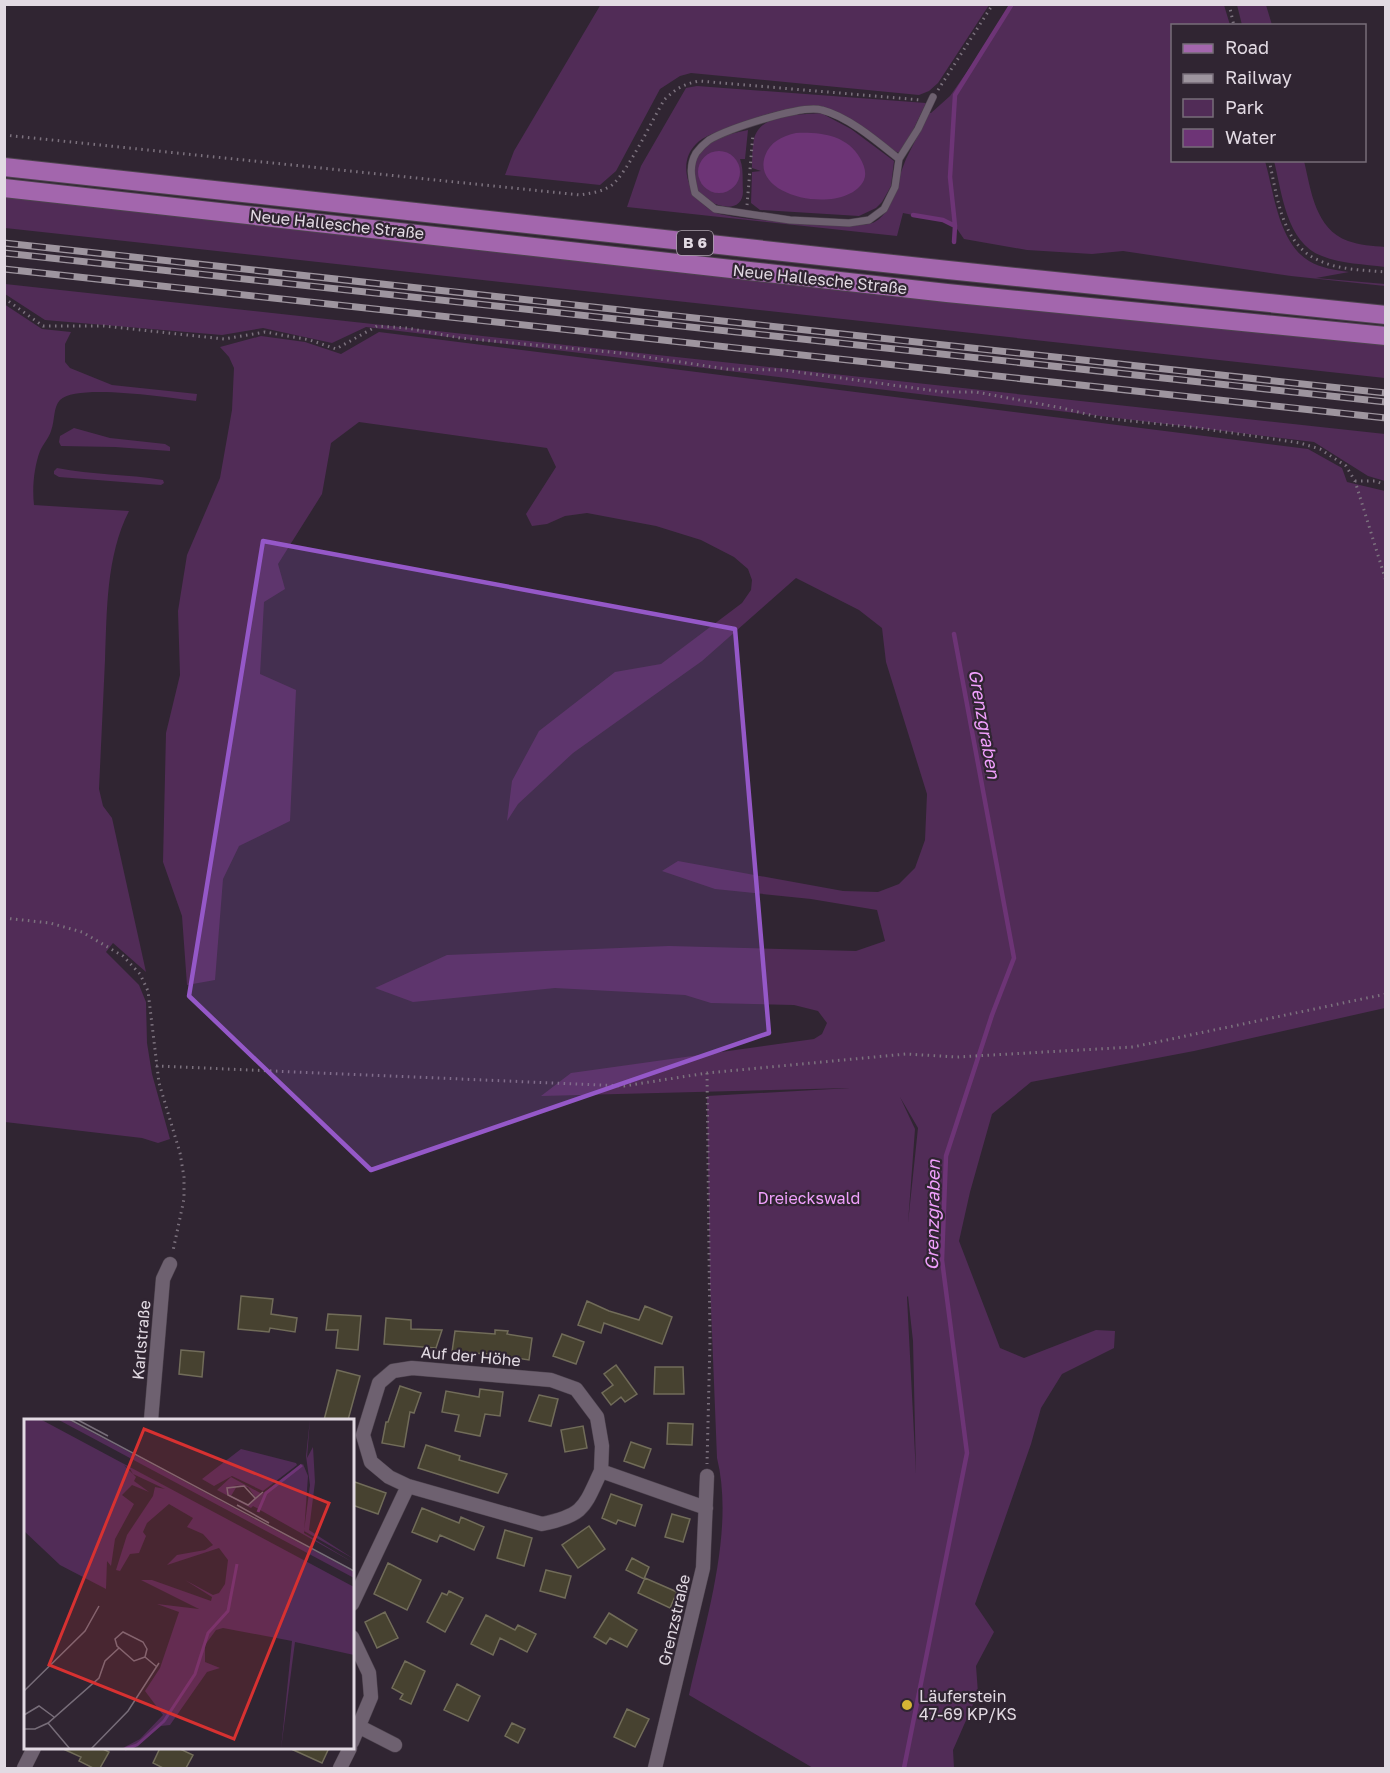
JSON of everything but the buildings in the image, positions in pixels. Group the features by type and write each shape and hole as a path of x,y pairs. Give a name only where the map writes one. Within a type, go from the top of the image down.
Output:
{"main road":[{"name":"Neue Hallesche Straße","path":"4,167 948,270 1386,315"},
{"name":"Neue Hallesche Straße","path":"4,188 947,293 1386,336"}],"street":[{"name":"Karlstraße","path":"151,1419 163,1279 170,1264"},
{"name":"Auf der Höhe","path":"412,1368 551,1380 576,1389 597,1417 602,1446 601,1471 584,1508 562,1520 542,1524 408,1486 389,1477 371,1462 363,1435 379,1383 393,1371 412,1368"},
{"path":"601,1471 706,1508"},
{"name":"Grenzstraße","path":"655,1768 703,1568 707,1476"},
{"path":"354,1600 408,1486"},
{"path":"354,1641 369,1673 371,1697 356,1725 395,1745"},
{"path":"24,1768 34,1749"},
{"path":"340,1768 350,1749"}],"lane":[{"path":"899,159 852,124 821,109 792,110 742,126 708,141 697,153 690,168 695,193 715,209 790,220 849,223 869,220 884,209 895,187 899,159 918,129 933,97"}],"path":[{"path":"4,135 580,195 599,192 612,185 623,171 664,100 685,84 699,81 919,100 933,97 993,4"},
{"path":"1229,4 1234,24"},
{"path":"746,212 751,137 757,122"},
{"path":"1270,162 1285,224 1298,245 1316,260 1338,267 1386,272"},
{"path":"4,298 43,326 104,326 224,339 265,332 310,340 336,349 377,326 407,328 460,338 620,353 727,369 783,370 943,392 976,392 1102,418 1300,442 1320,449 1346,466 1355,481 1386,581"},
{"path":"1355,481 1375,481 1386,485"},
{"path":"4,918 50,922 82,932 123,956 140,975 148,991 159,1083 180,1153 184,1177 184,1199 170,1264"},
{"path":"156,1066 624,1086 707,1073 906,1054 957,1058 1133,1047 1386,994"},
{"path":"707,1073 710,1341 707,1476"}],"highlighted area":[{"path":"263,541 735,629 769,1033 371,1170 189,996"}],"green space":[{"path":"601,4 989,5 938,83 929,91 919,95 691,73 680,76 660,89 616,171 600,185 505,175 514,151"},
{"path":"1014,5 1224,5 1230,24 1171,24 1171,162 1265,162 1279,216 1290,242 1309,261 1349,272 1316,278 1385,284 1385,286 1291,276 1123,251 1092,254 1027,250 964,239 955,226 943,221 903,213 897,236 627,207 641,166 686,88 697,86 926,103 900,153 876,142 825,109 812,106 774,112 737,124 711,134 696,144 690,152 686,172 688,181 699,199 714,212 742,218 838,225 874,222 886,211 906,159 929,113 950,96"},
{"path":"1237,5 1266,5 1272,24 1242,24"},
{"path":"821,113 851,129 894,161 891,186 882,202 876,208 859,216 760,210 751,203 752,172 761,171 752,168 753,142 758,131 764,124 782,117"},
{"path":"748,130 745,159 740,159 743,191 737,204 731,207 723,206 708,200 697,190 694,179 696,162 699,154 712,142","holes":["734,158 739,168 739,177 735,184 721,192 705,187 699,178"]},
{"path":"1274,162 1304,162 1312,196 1328,228 1348,241 1385,247 1385,267 1337,261 1310,249 1300,240 1293,228 1283,201"},
{"path":"4,197 1385,344 1385,378 5,228"},
{"path":"5,284 1385,434 1385,481 1368,476 1314,442 366,327 332,343 263,328 222,335 45,320 5,294"},
{"path":"4,304 42,329 71,332 65,344 65,362 70,368 112,385 197,394 196,401 104,392 70,395 60,400 56,406 50,434 38,457 33,485 34,505 129,511 116,546 109,584 99,789 103,806 112,818 146,972 113,943 106,952 139,985 146,1002 147,1043 152,1074 170,1139 158,1143 142,1138 5,1122"},
{"name":"Dreieckswald","path":"379,332 1308,449 1342,468 1347,482 1385,491 1385,1008 1194,1051 1031,1082 992,1114 959,1241 1000,1348 1024,1358 1096,1330 1115,1331 1114,1348 1062,1374 1041,1408 1031,1444 975,1604 994,1632 976,1666 978,1693 953,1750 954,1768 813,1768 689,1695 716,1577 722,1516 722,1486 717,1458 710,1283 707,1096 850,1088 541,1096 571,1073 814,1039 822,1034 827,1023 818,1011 794,1005 711,1003 685,995 555,988 413,1002 375,988 447,955 669,946 856,951 885,941 877,910 811,899 715,889 662,871 678,861 843,891 878,892 899,884 915,868 925,840 927,794 886,662 882,628 859,610 796,578 702,661 573,753 518,804 507,821 512,781 539,731 615,672 661,664 742,603 751,590 752,580 748,569 734,557 701,540 656,526 587,513 565,516 547,524 532,526 526,514 556,467 547,448 359,422 331,443 322,494 278,564 285,589 264,602 260,674 296,690 290,821 239,846 223,879 215,980 187,985 182,916 163,862 166,733 180,675 178,611 187,555 220,478 232,410 234,368 229,357 220,347 261,336 305,342 341,354","holes":["900,1097 918,1128 908,1223 915,1129","907,1297 913,1341 916,1474"]},
{"path":"74,428 110,438 165,444 170,447 170,451 61,446 60,436"},
{"path":"57,468 150,478 163,480 164,483 161,485 59,477 54,474"}],"water":[{"path":"796,133 823,134 848,144 863,163 864,180 854,191 839,197 821,200 802,198 785,192 772,183 764,171 765,156 777,140"},
{"path":"719,151 734,157 740,172 734,187 719,193 704,187 698,172 704,157"}],"waterway":[{"path":"954,242 955,226 950,177 955,95 1012,4"},
{"path":"913,215 943,220 955,226"},
{"name":"Grenzgraben","path":"904,1768 967,1453 942,1260 946,1156 992,1015 1014,958 954,634"}],"railway":[{"path":"4,243 1386,393"},
{"path":"4,253 1386,402"},
{"path":"4,269 1386,418"}],"place":[{"name":"Läuferstein 47-69 KP/KS","path":"907,1705"}]}
